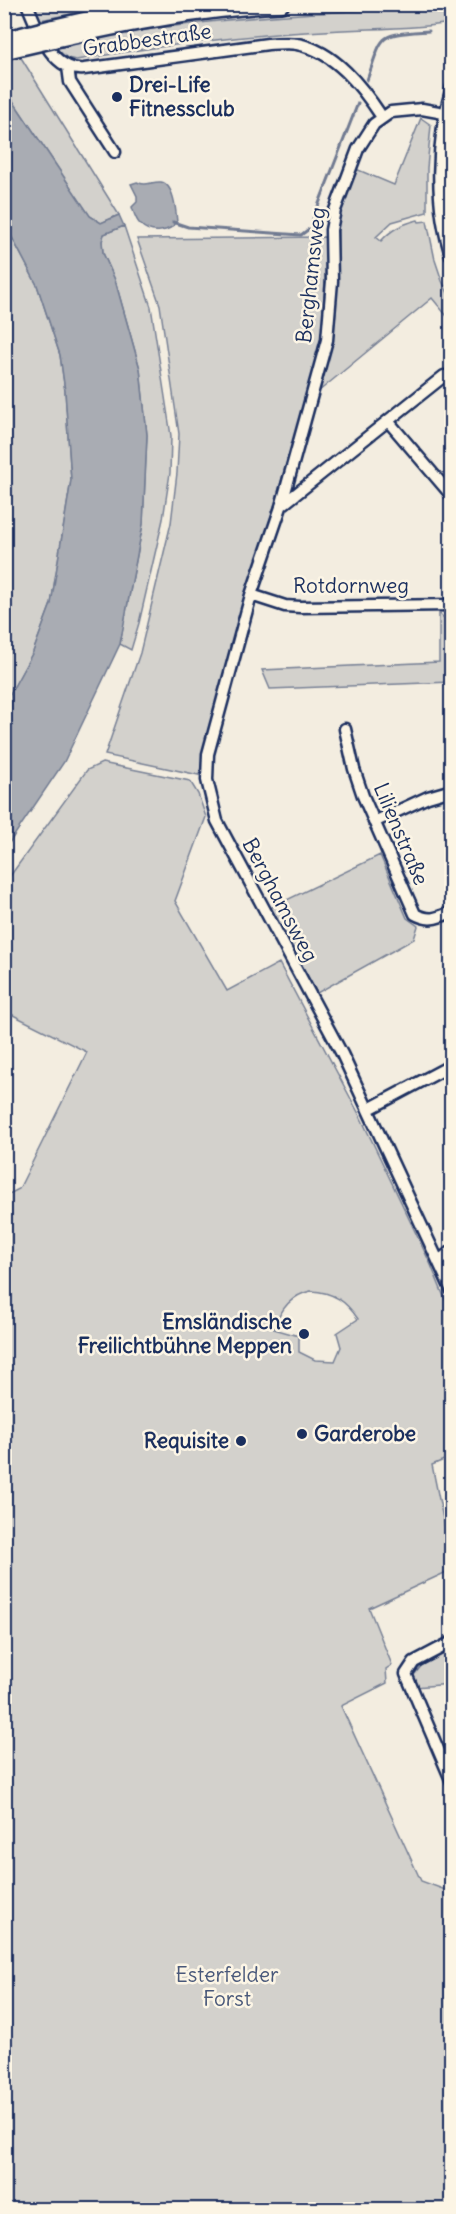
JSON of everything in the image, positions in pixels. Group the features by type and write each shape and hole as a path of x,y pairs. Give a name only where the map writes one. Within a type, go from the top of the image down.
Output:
{"highway":[{"path":"4,51 122,12 170,4"},
{"path":"4,40 175,15 281,4"}],"street":[{"name":"Grabbestraße","path":"27,4 51,53 68,67 84,69 268,44 295,44 315,50 338,64 370,99 382,117"},
{"name":"Grabbestraße","path":"68,67 70,82 115,152"},
{"path":"452,87 444,113 440,171 443,225 452,258"},
{"path":"382,117 403,110 422,109 444,113"},
{"name":"Berghamsweg","path":"382,117 364,137 335,210 331,230 332,281 327,340 281,507 251,595 208,754 206,769 210,801 217,821 342,1054 452,1291"},
{"path":"281,507 444,376"},
{"path":"387,421 452,496"},
{"name":"Rotdornweg","path":"251,595 285,606 300,607 452,605"},
{"name":"Lilienstraße","path":"345,729 354,769 414,914 424,919 435,919 452,912"},
{"path":"374,822 428,797 452,790"},
{"path":"369,1109 452,1065"},
{"path":"438,1261 452,1251"},
{"path":"452,1642 414,1662 406,1674 452,1782"}],"green space":[{"path":"32,5 119,5 40,20"},
{"path":"451,6 451,23 435,25 231,38 76,60 67,58 54,46 153,29 252,18"},
{"path":"20,56 119,215 101,223 90,216 5,89 4,60"},
{"path":"421,118 431,125 427,168 427,212 392,222 376,237 381,241 402,225 418,220 419,222 427,221 435,260 451,299 451,321 432,298 318,392 333,339 338,280 338,217 356,169 394,185"},
{"path":"5,224 37,285 60,355 65,391 71,480 51,604 33,652 5,703"},
{"path":"124,226 151,307 171,436 170,473 163,519 131,650 120,644 143,524 147,435 140,369 115,280 103,253 102,241 104,234"},
{"path":"327,237 322,339 232,646 199,775 105,755 140,653 171,523 177,473 179,434 160,305 137,239"},
{"path":"439,613 447,621 451,621 451,682 270,689 262,670 439,662"},
{"name":"Esterfelder Forst","path":"102,763 190,781 198,794 206,817 175,901 227,991 279,963 360,1116 431,1265 451,1314 451,1457 432,1465 451,1558 451,1570 369,1608 392,1665 386,1669 387,1683 341,1706 421,1881 451,1892 451,2209 5,2209 5,1196 19,1189 87,1052 5,1011 5,883 87,770","holes":["311,1291 326,1293 338,1299 349,1307 358,1319 337,1333 341,1347 335,1361 315,1360 299,1352 299,1336 274,1329 287,1304"]},
{"path":"380,855 407,918 418,926 414,939 317,993 270,908"},
{"path":"451,1650 451,1684 415,1687 414,1675 422,1665"}],"shaded area":[{"path":"5,89 90,216 101,223 119,215 124,226 104,234 103,253 115,280 140,369 147,435 143,524 120,644 64,762 5,849 5,703 33,652 51,604 71,480 65,391 60,355 37,285 5,224"},
{"path":"137,182 143,184 161,182 169,188 176,211 177,222 174,225 165,230 155,231 139,223 132,207 137,202 137,196 131,184"}],"waterway":[{"path":"367,80 380,44 385,39 400,34 429,31"},
{"path":"313,219 358,103"},
{"path":"173,222 188,227 301,235 309,229"}],"place":[{"name":"Drei-Life Fitnessclub","path":"117,97"},
{"name":"Emsländische Freilichtbühne Meppen","path":"304,1334"},
{"name":"Garderobe","path":"302,1434"},
{"name":"Requisite","path":"241,1441"}]}
